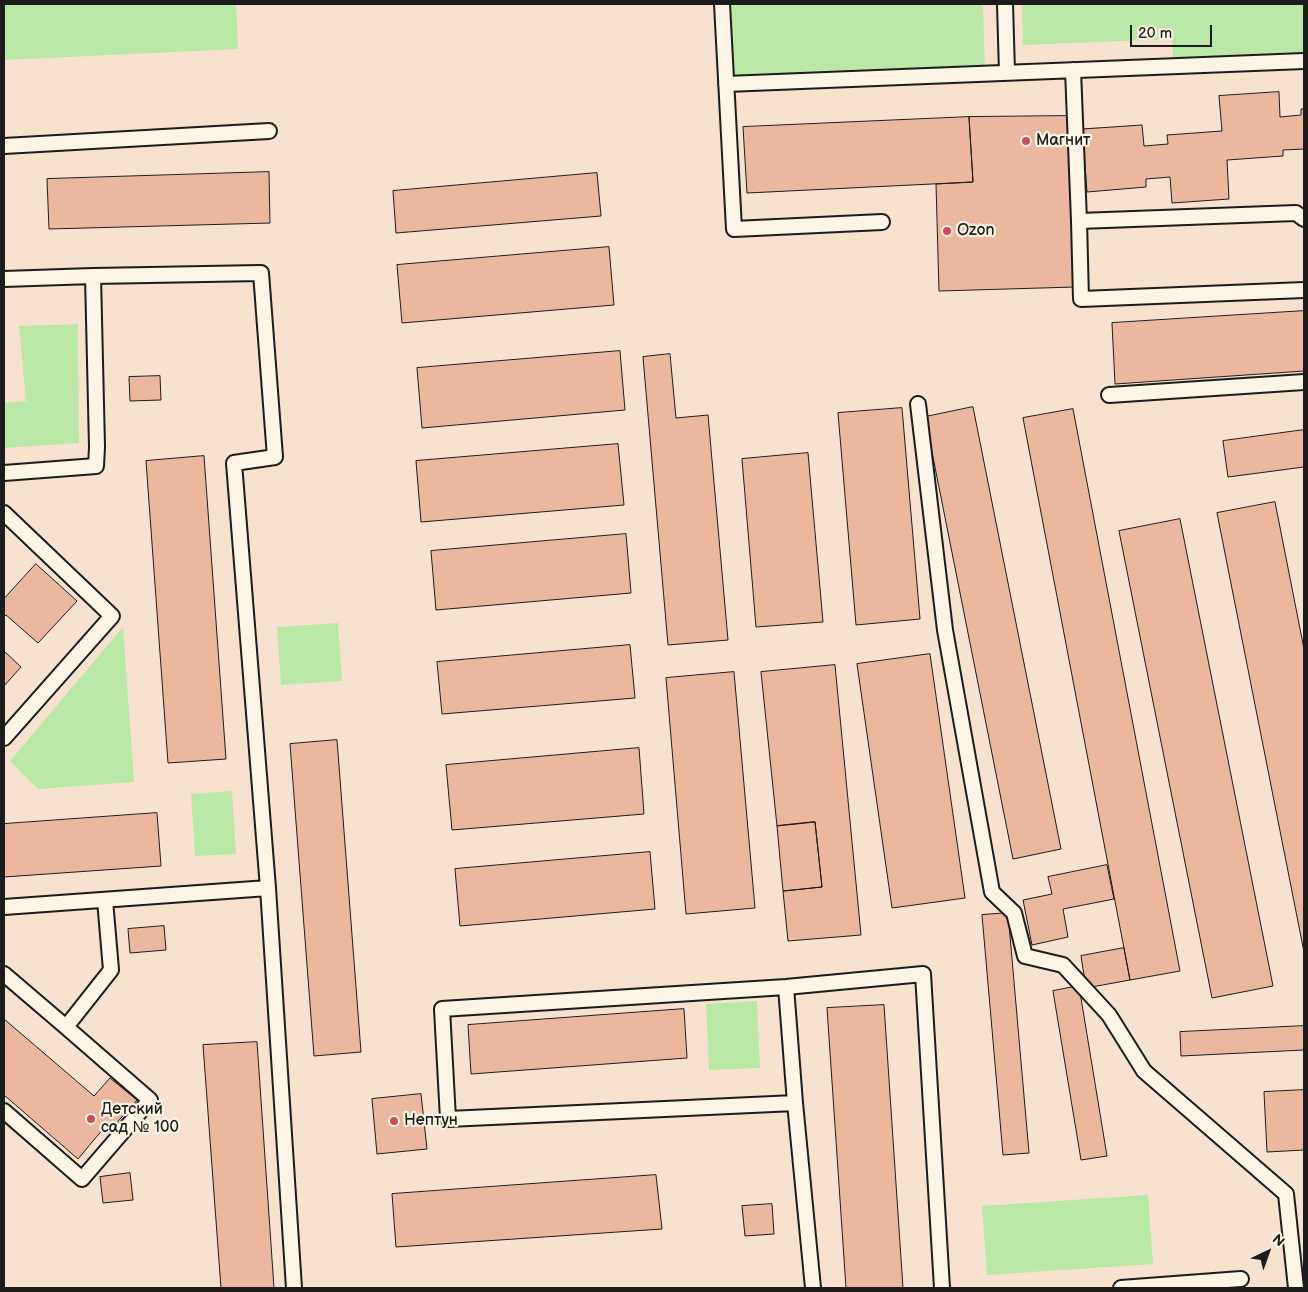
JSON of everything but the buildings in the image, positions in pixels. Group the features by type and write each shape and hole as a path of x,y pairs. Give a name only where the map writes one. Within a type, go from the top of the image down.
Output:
{"lane":[{"path":"722,4 734,229 882,222"},
{"path":"1005,4 1007,73"},
{"path":"726,84 1304,61"},
{"path":"1073,70 1082,299 1304,290"},
{"path":"4,146 269,131"},
{"path":"1079,221 1296,213 1304,218"},
{"path":"4,279 261,273 275,457 234,463 268,888 294,1288"},
{"path":"4,473 96,466 93,276"},
{"path":"1109,395 1304,382"},
{"path":"918,404 945,630 992,892 1014,913 1025,956 1063,965 1109,1015 1144,1071 1286,1194 1296,1288"},
{"path":"4,513 112,616 4,738"},
{"path":"4,907 268,888"},
{"path":"66,1027 111,970 105,900"},
{"path":"4,974 150,1100 82,1179 4,1111"},
{"path":"795,1103 448,1119 442,1009 786,987 923,974 942,1288"},
{"path":"786,987 813,1288"},
{"path":"1121,1288 1241,1279"}],"green space":[{"path":"4,4 236,4 238,49 4,60"},
{"path":"722,4 983,4 985,74 726,84"},
{"path":"1022,4 1304,4 1304,61 1174,66 1172,39 1023,45"},
{"path":"78,324 79,443 4,448 4,403 26,401 19,326"},
{"path":"338,623 342,681 281,685 277,627"},
{"path":"123,627 134,782 38,789 10,761"},
{"path":"232,791 236,854 195,856 191,794"},
{"path":"757,1001 760,1068 709,1070 706,1004"},
{"path":"1148,1195 1153,1264 987,1275 982,1206"}],"place":[{"name":"Магнит","path":"1026,141"},
{"name":"Ozon","path":"947,231"},
{"name":"Детский сад № 100","path":"91,1119"},
{"name":"Нептун","path":"394,1121"}]}
